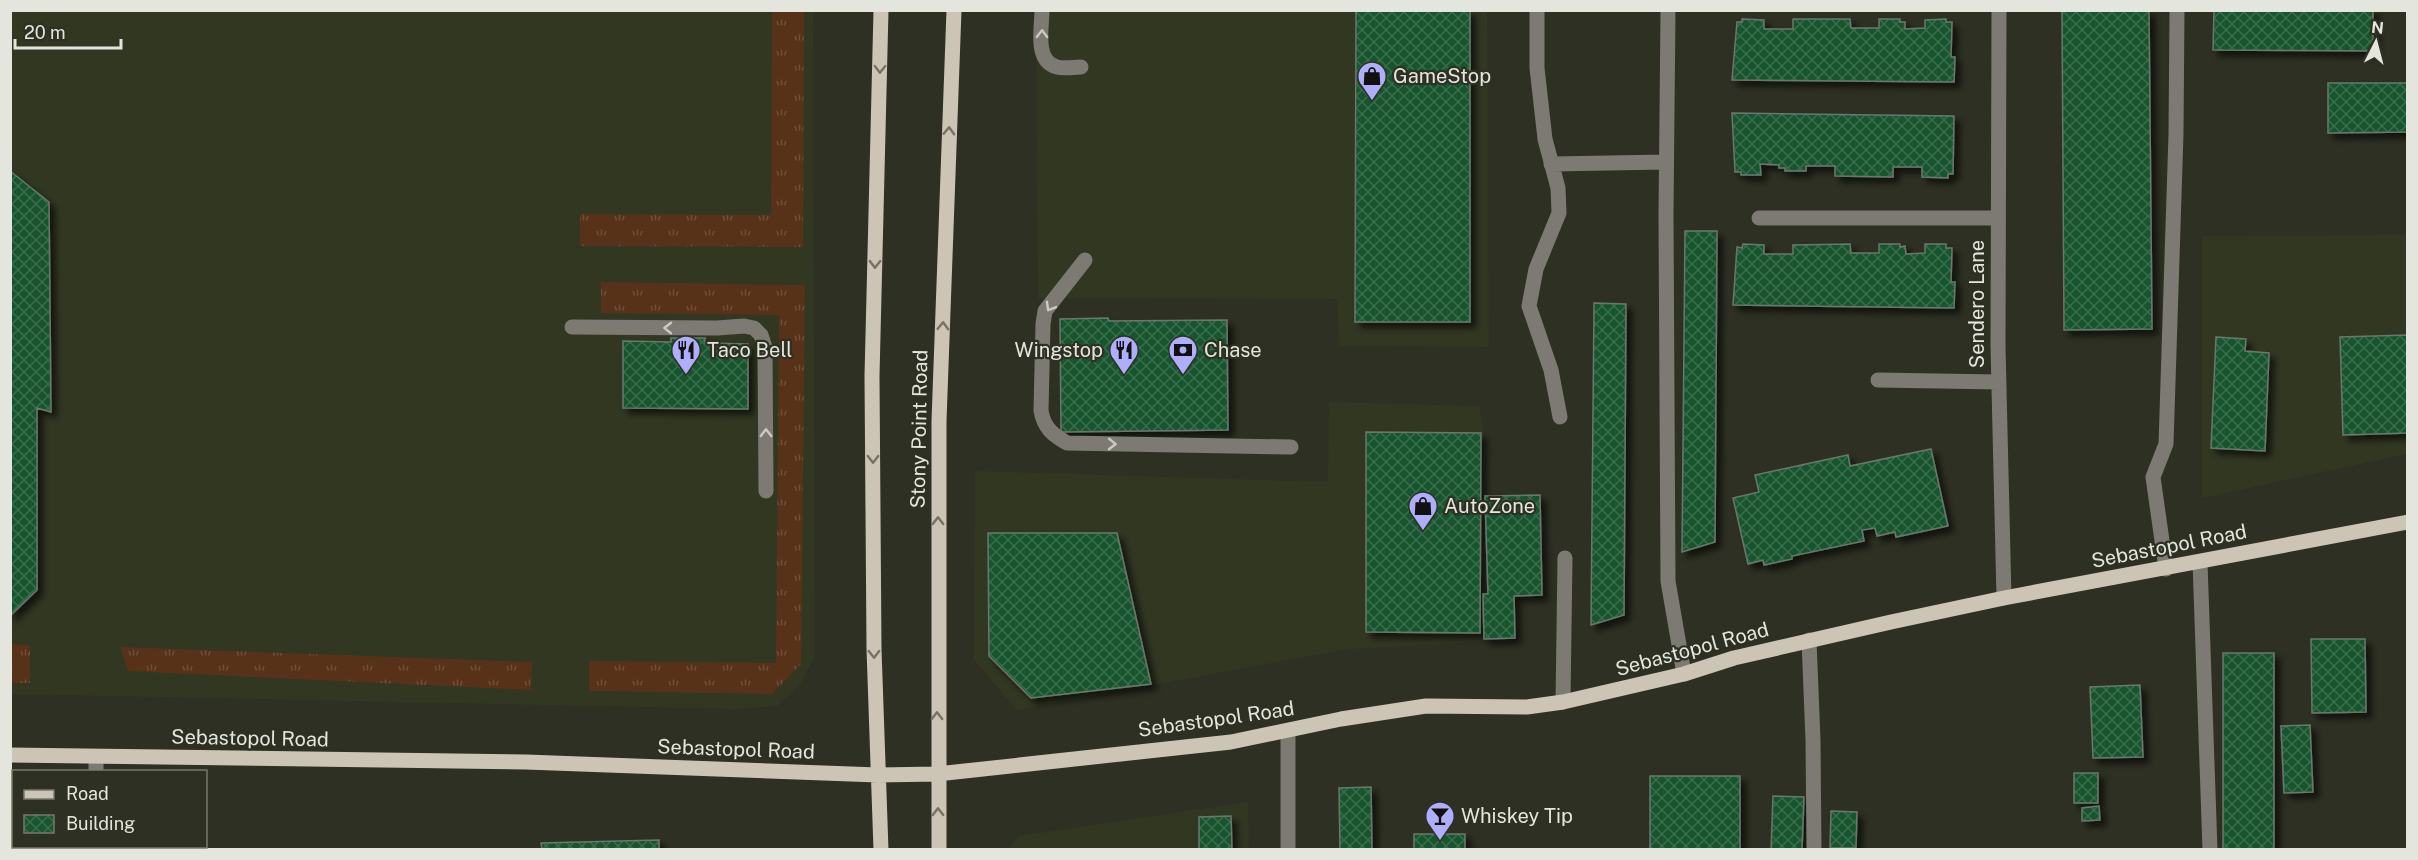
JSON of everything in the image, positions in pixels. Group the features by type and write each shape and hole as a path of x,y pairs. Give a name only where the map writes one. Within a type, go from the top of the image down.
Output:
{"main road":[{"path":"881,10 872,376 873,599 881,849"},
{"name":"Stony Point Road","path":"939,849 937,774 939,421 954,10"},
{"name":"Sebastopol Road","path":"10,755 96,764 548,763 878,775 937,774 1231,742 1341,719 1426,706 1527,707 1563,702 1684,674 1734,658 1809,640 2004,598 2408,522"}],"street":[{"path":"1042,10 1041,50 1046,61 1056,67 1081,67"},
{"path":"1537,10 1537,68 1545,139 1558,188 1559,213 1536,269 1529,306 1551,370 1560,417"},
{"path":"1668,10 1666,162 1668,581 1684,674"},
{"name":"Sendero Lane","path":"1999,10 1999,382 2004,598"},
{"path":"2166,568 2153,477 2166,444 2176,134 2177,10"},
{"path":"1551,164 1666,162"},
{"path":"1760,218 1998,218"},
{"path":"1085,260 1046,311 1043,324 1042,423 1054,436 1067,443 1291,447"},
{"path":"572,327 717,328 744,326 754,328 761,334 765,347 766,491"},
{"path":"1878,380 1999,382"},
{"path":"1563,702 1565,558"},
{"path":"2200,562 2210,849"},
{"path":"1809,640 1814,849"},
{"path":"1288,731 1288,849"}],"shaded area":[{"path":"11,11 813,11 815,656 799,686 777,706 737,709 11,694"},
{"path":"1036,11 1487,11 1489,347 1339,346 1337,299 1038,298"},
{"path":"2407,235 2407,454 2202,498 2202,236"},
{"path":"1329,402 1479,406 1483,429 1482,642 1348,649 1017,710 974,660 975,471 1328,482"},
{"path":"1248,802 1249,849 1007,850 1019,836"}],"green space":[{"path":"772,11 804,11 803,247 580,246 580,214 771,215"},
{"path":"601,282 805,285 801,664 772,694 589,691 589,661 776,663 779,315 601,313"},
{"path":"11,644 30,645 30,683 11,683"},
{"path":"120,647 532,662 531,690 128,671"}],"building":[{"path":"1356,10 1470,10 1470,322 1355,322"},
{"path":"2062,10 2149,10 2152,329 2064,330"},
{"path":"2214,10 2373,10 2373,51 2213,50"},
{"path":"1742,19 1764,20 1764,29 1793,29 1793,19 1850,19 1851,28 1879,28 1879,19 1900,19 1900,22 1905,22 1905,29 1925,28 1925,20 1946,19 1946,22 1952,22 1951,57 1955,57 1954,82 1732,80 1737,22 1742,22"},
{"path":"2328,83 2408,83 2408,132 2328,133"},
{"path":"1732,113 1954,116 1953,174 1948,174 1948,178 1922,177 1922,167 1893,167 1893,177 1835,176 1835,166 1806,166 1806,171 1785,171 1785,168 1779,168 1779,165 1760,164 1761,175 1741,175 1741,172 1735,172"},
{"path":"10,171 49,202 51,412 37,408 37,590 10,616"},
{"path":"1685,231 1717,231 1715,542 1682,552"},
{"path":"1743,244 1764,245 1764,254 1793,254 1793,245 1850,244 1851,253 1879,253 1879,244 1900,244 1900,247 1905,246 1906,254 1925,253 1925,244 1946,244 1946,248 1952,248 1951,282 1955,282 1954,308 1733,305 1737,247 1742,248"},
{"path":"1594,303 1626,304 1624,615 1591,625"},
{"path":"1108,318 1109,321 1227,320 1228,430 1061,432 1060,319"},
{"path":"2408,335 2408,433 2343,435 2340,337"},
{"path":"2216,337 2246,339 2245,351 2269,353 2265,451 2211,448"},
{"name":"Taco Bell","path":"671,338 705,338 705,343 748,344 748,409 623,408 623,341 671,342"},
{"name":"AutoZone","path":"1366,432 1481,433 1480,633 1366,632"},
{"path":"1931,449 1948,526 1896,537 1895,532 1877,536 1875,528 1862,530 1864,541 1792,556 1792,559 1764,565 1763,560 1748,564 1733,498 1759,492 1755,475 1848,455 1850,466"},
{"path":"1540,495 1542,595 1514,596 1515,638 1484,639 1483,594 1488,594 1485,496"},
{"path":"988,533 1117,533 1151,684 1031,698 989,656"},
{"path":"2311,639 2365,639 2366,712 2312,713"},
{"path":"2223,653 2274,653 2274,849 2223,849"},
{"path":"2140,685 2143,757 2093,758 2090,687"},
{"path":"2310,725 2313,792 2284,793 2281,726"},
{"path":"2074,773 2098,773 2098,803 2074,803"},
{"path":"1650,776 1740,776 1740,850 1650,850"},
{"path":"1371,787 1372,850 1340,850 1339,788"},
{"path":"1773,796 1804,797 1802,850 1771,850"},
{"path":"2099,806 2100,820 2082,821 2082,808"},
{"path":"1831,811 1857,812 1856,848 1830,848"},
{"path":"1231,816 1232,850 1199,850 1199,817"},
{"name":"Whiskey Tip","path":"1414,834 1465,834 1465,850 1414,850"},
{"path":"659,840 659,850 542,850 541,843"}],"place":[{"name":"GameStop","path":"1372,102"},
{"name":"Taco Bell","path":"686,376"},
{"name":"Wingstop","path":"1124,376"},
{"name":"Chase","path":"1183,376"},
{"name":"AutoZone","path":"1423,532"},
{"name":"Whiskey Tip","path":"1440,842"}]}
